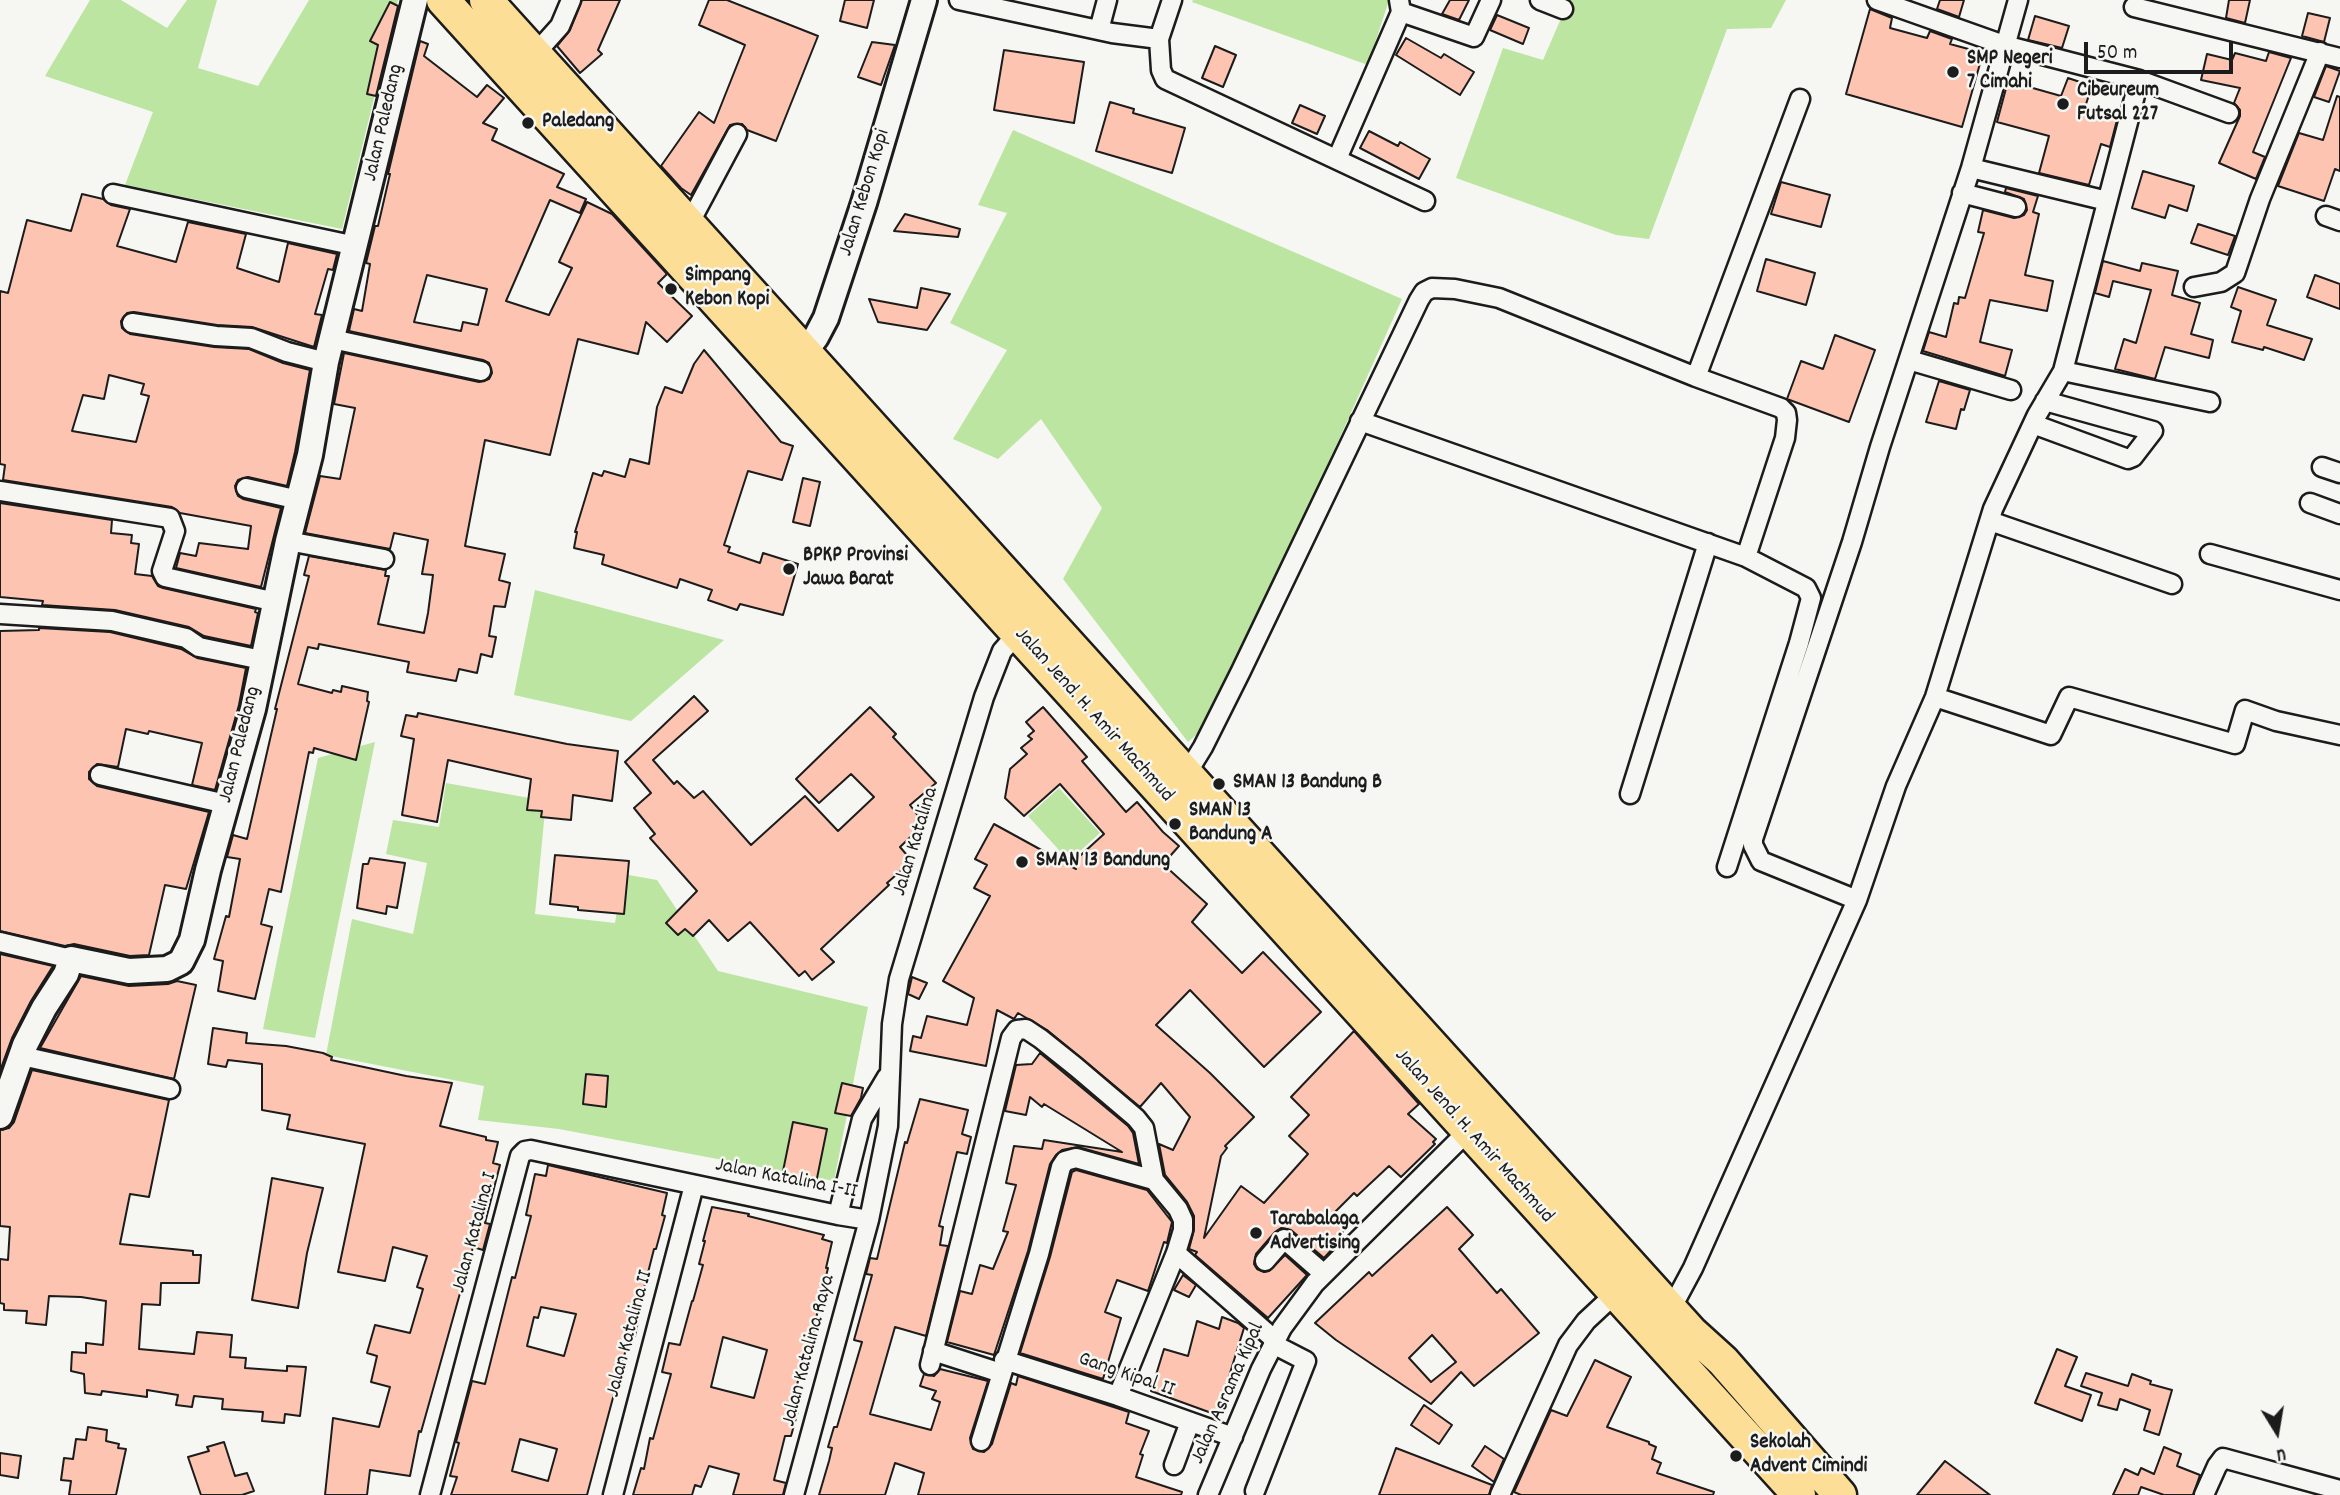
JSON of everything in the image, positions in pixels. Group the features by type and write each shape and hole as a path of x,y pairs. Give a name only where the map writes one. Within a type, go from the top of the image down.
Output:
{"highway":[{"name":"Jalan Jend. H. Amir Machmud","path":"443,0 1186,773 1691,1332 1723,1362 1840,1495"},
{"name":"Jalan Jend. H. Amir Machmud","path":"486,0 689,223 793,362 1018,634 1799,1495"},
{"path":"1310,956 1332,934"},
{"path":"1346,997 1369,975"}],"street":[{"name":"Jalan Paledang","path":"71,959 129,971 167,969 181,962 192,940 253,709 288,541 310,455 329,350 415,0"},
{"path":"535,54 559,26 571,0"},
{"name":"Jalan Kebon Kopi","path":"793,362 816,337 826,318 864,203 924,0"},
{"path":"959,0 1098,30 1159,38"},
{"path":"1098,30 1107,0"},
{"path":"1172,0 1159,38 1161,70 1165,79 1425,201"},
{"path":"1338,159 1400,6 1474,37 1491,0"},
{"path":"1540,0 1563,9"},
{"path":"1877,0 2004,45 2139,80 2229,113"},
{"path":"1857,900 1760,861 1753,842 1971,168 2018,0"},
{"path":"2134,8 2340,58"},
{"path":"2194,287 2221,282 2235,273 2260,199 2320,52"},
{"path":"1669,1306 1678,1296 1693,1268 1857,900 1896,786 1935,696 1993,509 2033,424 2063,371 2139,80"},
{"path":"1696,377 1800,99"},
{"path":"689,223 737,134"},
{"path":"1971,168 2099,199"},
{"path":"1962,193 2016,207"},
{"path":"113,194 356,246"},
{"path":"1186,773 1220,713 1424,292 1441,287 1499,298 1781,408 1786,413 1785,438 1746,557"},
{"path":"132,323 216,336 251,338 287,352 329,350 481,371"},
{"path":"1909,360 2011,390"},
{"path":"2063,371 2210,402"},
{"path":"2033,424 2128,459 2133,457 2152,431 2045,401"},
{"path":"1360,421 1746,557 1806,587 1811,598 1727,867"},
{"path":"2322,467 2340,472"},
{"path":"246,488 299,500"},
{"path":"0,491 170,518 174,531 162,571 165,576 276,602"},
{"path":"2310,503 2340,514"},
{"path":"1990,522 2172,584"},
{"path":"288,541 384,559"},
{"path":"1630,794 1708,543"},
{"path":"2210,554 2340,590"},
{"path":"0,614 112,621 186,638 199,647 262,660"},
{"name":"Jalan Katalina","path":"869,1220 888,1126 892,1024 900,979 984,697 1002,651 1018,634"},
{"path":"1935,696 2051,735 2069,697 2235,744 2245,710 2276,721 2340,735"},
{"path":"100,775 226,804"},
{"path":"0,942 71,959 66,974 24,1045 0,1115"},
{"name":"Gang Kipal II","path":"1153,1180 1144,1128 1136,1118 1041,1039 1026,1029 1017,1030 1011,1038 931,1358 1003,1366 1118,1396 1233,1437"},
{"path":"22,1056 170,1089"},
{"name":"Jalan Katalina","path":"838,1215 862,1119 888,1074"},
{"name":"Jalan Asrama Kipal","path":"1208,1495 1274,1342 1315,1283 1468,1131"},
{"name":"Jalan Katalina I","path":"430,1495 522,1153 531,1150 694,1185"},
{"path":"981,1441 1039,1254 1061,1167 1065,1161 1076,1158 1153,1180 1178,1209 1183,1220 1184,1230 1176,1253 1118,1396"},
{"name":"Jalan Katalina I-II","path":"694,1185 869,1220"},
{"name":"Jalan Katalina II","path":"613,1495 694,1185"},
{"name":"Jalan Katalina Raya","path":"794,1495 869,1220"},
{"path":"1265,1261 1284,1239 1324,1274"},
{"path":"1176,1253 1274,1342 1306,1361 1255,1491"},
{"path":"1500,1495 1568,1345 1586,1321 1615,1294"},
{"path":"1174,1465 1191,1422"},
{"path":"2204,1495 2217,1465 2223,1458 2340,1490"}],"green space":[{"path":"90,0 121,0 167,28 187,0 217,0 198,68 258,86 309,0 398,0 342,229 125,185 153,112 45,76"},
{"path":"1389,0 1368,65 1192,2"},
{"path":"1569,0 1786,0 1771,28 1727,29 1649,239 1616,235 1456,178 1503,48 1543,60"},
{"path":"1013,130 1402,299 1213,720 1188,742 1063,579 1102,508 1041,419 998,459 953,439 1007,350 950,323 1007,213 978,205"},
{"path":"535,590 724,640 631,721 514,695"},
{"path":"375,742 315,1038 263,1029 318,758"},
{"path":"446,783 546,801 535,914 615,923 623,874 657,880 718,971 868,1007 834,1181 559,1129 478,1120 484,1086 326,1055 352,919 413,934 427,863 386,854 393,820 439,827"},
{"path":"1059,788 1100,833 1069,861 1028,816"}],"building":[{"path":"582,0 620,0 598,50 602,54 580,73 557,46 570,30"},
{"path":"709,0 727,0 818,36 776,141 747,130 742,124 730,125 691,195 661,166 699,112 714,123 745,45 699,25"},
{"path":"845,0 874,0 867,28 840,21"},
{"path":"1450,0 1469,0 1459,20 1442,14"},
{"path":"1940,0 1964,0 1959,17 1937,9"},
{"path":"2229,0 2250,0 2245,23 2226,18"},
{"path":"390,2 398,6 376,96 367,94 378,45 370,41"},
{"name":"SMP Negeri 7 Cimahi","path":"1870,9 1892,18 1890,28 1927,38 1930,31 1952,39 1950,44 1983,53 1962,127 1846,94"},
{"path":"2308,13 2330,18 2324,42 2302,36"},
{"path":"1497,15 1529,28 1523,44 1490,30"},
{"path":"2035,16 2069,26 2062,48 2028,40"},
{"path":"1406,38 1441,58 1444,54 1474,72 1460,95 1396,55"},
{"path":"420,41 428,44 424,56 477,97 487,85 504,98 483,123 497,129 492,140 564,174 557,187 586,199 580,213 550,200 506,301 549,315 572,268 559,262 587,202 612,214 667,274 658,283 692,316 667,342 646,322 638,354 578,339 550,455 485,440 465,546 505,554 499,580 510,583 505,607 494,606 489,636 496,637 492,657 481,654 477,673 459,669 456,681 407,672 409,662 319,644 318,649 308,647 298,684 332,693 333,690 341,692 342,686 368,692 369,702 356,760 314,748 313,753 309,752 281,892 269,889 261,924 272,927 255,999 218,991 223,961 214,959 226,916 229,917 240,859 227,857 233,835 247,839 275,709 309,576 304,575 309,556 386,570 385,576 389,576 378,624 424,633 428,613 433,575 422,574 428,540 394,533 390,549 305,533 320,476 340,479 355,408 334,404 344,353 479,382 489,379 492,373 489,363 483,360 349,331 354,309 362,311 370,264 366,263 375,226 378,226","holes":["427,275 487,289 478,325 463,322 461,331 414,322"]},
{"path":"872,42 895,45 881,85 858,77"},
{"path":"1215,46 1236,55 1223,87 1202,78"},
{"path":"1004,50 1084,62 1074,123 994,110"},
{"path":"2269,52 2291,58 2253,152 2265,157 2256,179 2219,163 2240,116 2240,110 2234,103 2240,88 2201,80 2207,54 2232,60 2235,53 2266,61"},
{"path":"2326,66 2340,71 2329,102 2314,97"},
{"path":"2068,78 2092,86 2084,110 2117,120 2110,147 2101,144 2089,185 2039,173 2049,136 1997,122 2008,81 2061,96"},
{"path":"2337,96 2340,97 2340,171 2335,169 2324,201 2278,186 2299,133 2323,140"},
{"path":"1110,102 1134,109 1133,113 1185,128 1172,173 1096,151"},
{"path":"1300,105 1325,116 1317,134 1292,123"},
{"path":"1369,131 1398,146 1400,142 1430,159 1419,179 1360,148"},
{"path":"2143,171 2194,186 2187,211 2169,205 2165,218 2132,208"},
{"path":"1781,182 1830,195 1821,227 1771,214"},
{"path":"2006,188 2038,196 2033,212 2039,214 2025,275 2053,281 2047,311 1990,300 1980,342 2012,350 2005,376 1923,351 1929,332 1946,337 1954,303 1958,304 1959,297 1965,298 1984,233 1978,232 1983,210 2014,218 2024,215 2027,210 2024,199 2005,192"},
{"path":"82,194 130,209 117,246 176,262 188,222 246,234 237,268 279,282 288,243 337,254 333,270 328,269 315,314 322,315 314,347 252,327 217,325 134,312 127,313 121,321 122,328 130,334 214,347 249,349 283,363 310,370 287,486 248,477 238,480 235,486 238,496 243,499 281,508 261,587 176,568 180,553 196,556 199,543 248,549 251,526 180,513 172,507 3,480 5,465 0,464 0,291 8,293 27,220 71,231","holes":["109,375 144,384 141,394 149,396 136,442 72,431 83,395 104,399"]},
{"path":"905,214 960,229 958,237 894,231"},
{"path":"2198,224 2235,236 2228,255 2191,243"},
{"path":"1766,259 1815,273 1806,305 1757,291"},
{"path":"2103,261 2140,271 2142,263 2178,271 2172,295 2200,303 2191,334 2213,340 2209,358 2165,347 2155,379 2115,369 2124,339 2136,343 2151,290 2113,281 2109,297 2095,293"},
{"path":"2315,275 2340,284 2340,309 2307,297"},
{"path":"2238,287 2276,300 2267,325 2312,339 2304,360 2264,347 2263,350 2232,342 2241,311 2231,307"},
{"path":"921,288 950,294 927,330 878,322 869,299 917,308"},
{"path":"1835,335 1875,350 1849,422 1787,399 1801,361 1823,369"},
{"path":"704,350 781,442 793,446 782,480 748,471 724,545 730,547 728,552 760,563 763,553 798,564 783,615 740,604 737,610 708,600 712,590 680,579 677,588 602,564 604,555 574,548 575,532 593,473 602,476 604,471 625,477 630,459 649,464 657,407 665,387 682,393 694,364"},
{"path":"1939,381 1970,390 1956,429 1926,422"},
{"path":"803,478 820,482 810,526 793,522"},
{"path":"0,503 112,520 111,533 132,535 131,543 139,544 135,574 152,576 158,586 163,588 256,609 255,612 258,613 251,646 204,636 189,627 115,610 42,605 43,601 0,597"},
{"path":"39,628 110,632 181,649 197,658 246,668 239,705 215,790 192,785 202,743 149,731 148,734 126,729 118,767 97,764 89,772 89,779 97,786 209,812 186,889 165,885 149,955 130,956 74,944 65,946 0,931 0,631"},
{"path":"694,696 708,711 653,760 674,784 677,781 694,798 703,791 751,845 805,796 838,831 874,797 851,774 819,803 796,779 870,707 896,734 893,737 936,783 910,805 924,824 900,847 912,861 821,949 834,962 812,980 805,971 799,976 750,922 728,941 709,920 693,936 685,929 678,935 666,923 697,891 650,838 655,834 634,808 651,793 625,762"},
{"path":"1043,707 1087,757 1082,761 1126,812 1137,802 1179,846 1163,864 1207,904 1192,922 1242,973 1263,952 1321,1012 1264,1067 1190,990 1156,1025 1254,1117 1225,1146 1227,1148 1221,1156 1204,1238 1241,1186 1264,1203 1308,1154 1289,1136 1309,1115 1291,1097 1354,1031 1419,1104 1408,1114 1436,1139 1433,1142 1435,1144 1401,1177 1389,1166 1357,1196 1354,1193 1333,1214 1346,1228 1324,1258 1291,1230 1281,1228 1275,1232 1256,1254 1254,1264 1257,1269 1269,1271 1285,1255 1307,1275 1268,1318 1195,1255 1197,1252 1189,1249 1194,1216 1187,1202 1165,1175 1159,1144 1173,1150 1190,1117 1161,1083 1140,1107 1047,1030 1018,1013 1014,1019 997,1010 986,1066 910,1051 913,1036 921,1038 927,1016 967,1025 974,998 943,981 990,896 974,888 987,865 975,859 994,824 1076,869 1071,864 1104,834 1060,784 1024,816 1005,798 1010,769 1027,754 1021,748 1032,739 1028,736 1034,731 1026,722"},
{"path":"418,713 567,744 618,751 612,801 573,795 571,820 541,817 542,811 527,810 531,779 448,760 437,822 402,815 414,739 401,736 406,715 417,717"},
{"path":"555,855 629,861 624,914 578,910 578,907 550,904"},
{"path":"370,858 405,863 397,908 387,906 386,914 357,908 363,864 368,864"},
{"path":"0,954 53,966 12,1038 0,1071"},
{"path":"81,976 129,986 177,981 196,985 174,1079 40,1048"},
{"path":"912,977 927,983 919,999 908,994"},
{"path":"213,1028 247,1033 246,1043 286,1046 323,1053 332,1057 331,1060 452,1083 440,1126 498,1142 493,1163 500,1165 485,1223 490,1224 483,1250 473,1247 421,1432 419,1431 410,1476 370,1470 367,1495 325,1495 333,1418 379,1427 390,1387 371,1382 377,1356 367,1353 375,1325 410,1333 423,1289 417,1287 427,1256 393,1247 385,1281 338,1272 365,1144 287,1129 290,1115 262,1110 262,1064 228,1060 226,1067 208,1064"},
{"path":"1040,1053 1128,1126 1133,1133 1139,1164 1078,1147 1062,1150 1056,1155 1050,1164 1028,1251 994,1355 947,1342 960,1291 972,1294 980,1265 993,1269 1008,1232 1003,1231 1016,1185 1006,1183 1014,1146 1042,1149 1044,1140 1122,1152 1044,1104 1042,1107 1030,1097 1026,1115 1005,1111 1016,1065 1032,1064"},
{"path":"32,1070 169,1100 149,1197 130,1194 120,1244 193,1251 193,1255 201,1255 199,1283 161,1283 160,1305 142,1304 139,1349 194,1354 197,1332 232,1335 230,1357 246,1358 245,1368 287,1371 287,1366 306,1367 300,1416 285,1414 284,1423 262,1421 263,1412 222,1409 223,1399 194,1396 192,1407 176,1405 178,1395 147,1390 147,1397 102,1391 101,1395 85,1393 84,1374 71,1371 72,1352 86,1353 86,1343 103,1345 106,1301 49,1296 46,1325 26,1323 27,1311 4,1310 4,1304 0,1303 0,1259 8,1260 10,1227 0,1226 0,1130 9,1128 14,1122"},
{"path":"586,1074 608,1076 606,1107 583,1104"},
{"path":"842,1083 863,1088 861,1098 851,1116 835,1113"},
{"path":"920,1099 968,1110 962,1134 971,1137 967,1154 957,1152 939,1226 943,1227 940,1245 948,1246 926,1336 895,1327 870,1414 931,1430 940,1402 932,1399 936,1391 920,1386 924,1374 934,1376 940,1369 988,1381 970,1438 973,1449 984,1452 992,1444 1011,1383 1016,1385 1018,1376 1129,1412 1126,1423 1149,1431 1140,1454 1143,1455 1136,1477 1182,1492 1181,1495 918,1495 924,1473 895,1463 885,1495 819,1495 832,1448 828,1447 834,1427 837,1427 862,1342 854,1340 872,1275 866,1274 870,1258 877,1259 905,1142 907,1143"},
{"path":"793,1122 827,1129 815,1188 781,1181"},
{"path":"548,1165 667,1193 662,1215 665,1216 638,1312 635,1336 630,1334 587,1495 451,1495 457,1477 450,1476 459,1443 456,1442 472,1381 485,1384 512,1277 515,1278 531,1216 526,1215 535,1174 546,1176","holes":["541,1307 576,1314 564,1356 527,1346 534,1317 538,1318","520,1439 557,1449 548,1481 512,1471"]},
{"path":"1076,1170 1147,1190 1172,1222 1167,1243 1164,1242 1148,1291 1117,1280 1105,1312 1121,1318 1103,1379 1020,1353 1050,1257 1072,1172"},
{"path":"272,1178 323,1188 307,1253 298,1308 252,1300"},
{"path":"712,1207 749,1214 748,1216 824,1235 822,1239 832,1242 813,1331 817,1332 810,1358 804,1356 791,1410 798,1411 791,1436 785,1436 774,1480 786,1483 783,1495 733,1495 739,1474 709,1466 701,1487 695,1485 692,1495 633,1495 641,1468 644,1469 650,1438 653,1439 671,1374 662,1372 669,1343 680,1345 703,1265 699,1264","holes":["723,1337 767,1350 754,1398 711,1387"]},
{"path":"1447,1207 1473,1235 1459,1249 1497,1293 1501,1289 1539,1333 1474,1386 1461,1372 1431,1404 1315,1323 1369,1272 1372,1276","holes":["1432,1335 1456,1362 1431,1382 1409,1358"]},
{"path":"1183,1275 1196,1285 1189,1297 1174,1290"},
{"path":"1222,1317 1244,1328 1217,1415 1151,1391 1164,1349 1188,1356 1197,1321 1219,1329"},
{"path":"2057,1349 2077,1357 2065,1386 2091,1395 2082,1421 2035,1403"},
{"path":"1595,1360 1631,1377 1607,1427 1656,1447 1652,1459 1661,1463 1657,1473 1714,1492 1713,1495 1521,1495 1514,1492 1551,1410 1567,1416"},
{"path":"2086,1373 2128,1386 2132,1374 2151,1381 2150,1384 2172,1390 2159,1435 2144,1430 2150,1410 2120,1399 2117,1410 2098,1405 2102,1393 2081,1386"},
{"path":"1424,1405 1452,1425 1439,1444 1411,1425"},
{"path":"88,1427 107,1430 106,1441 126,1449 116,1495 69,1495 71,1481 61,1480 64,1458 73,1459 76,1439 86,1440"},
{"path":"224,1442 235,1476 247,1473 254,1491 242,1495 201,1495 188,1457 209,1451 207,1447"},
{"path":"1485,1446 1504,1459 1494,1482 1472,1466"},
{"path":"2164,1447 2181,1454 2177,1466 2200,1475 2193,1495 2164,1495 2141,1487 2138,1495 2113,1495 2125,1469 2138,1475 2141,1468 2154,1474"},
{"path":"1396,1448 1492,1485 1489,1495 1379,1495"},
{"path":"0,1453 21,1456 18,1478 0,1475"},
{"path":"1945,1461 1990,1495 1917,1495"}],"place":[{"name":"SMP Negeri 7 Cimahi","path":"1953,72"},
{"name":"Cibeureum Futsal 227","path":"2063,104"},
{"name":"Paledang","path":"528,123"},
{"name":"Simpang Kebon Kopi","path":"671,289"},
{"name":"BPKP Provinsi Jawa Barat","path":"789,569"},
{"name":"SMAN 13 Bandung B","path":"1219,784"},
{"name":"SMAN 13 Bandung A","path":"1175,824"},
{"name":"SMAN 13 Bandung","path":"1022,862"},
{"name":"Tarabalaga Advertising","path":"1256,1233"},
{"name":"Sekolah Advent Cimindi","path":"1736,1456"}]}
